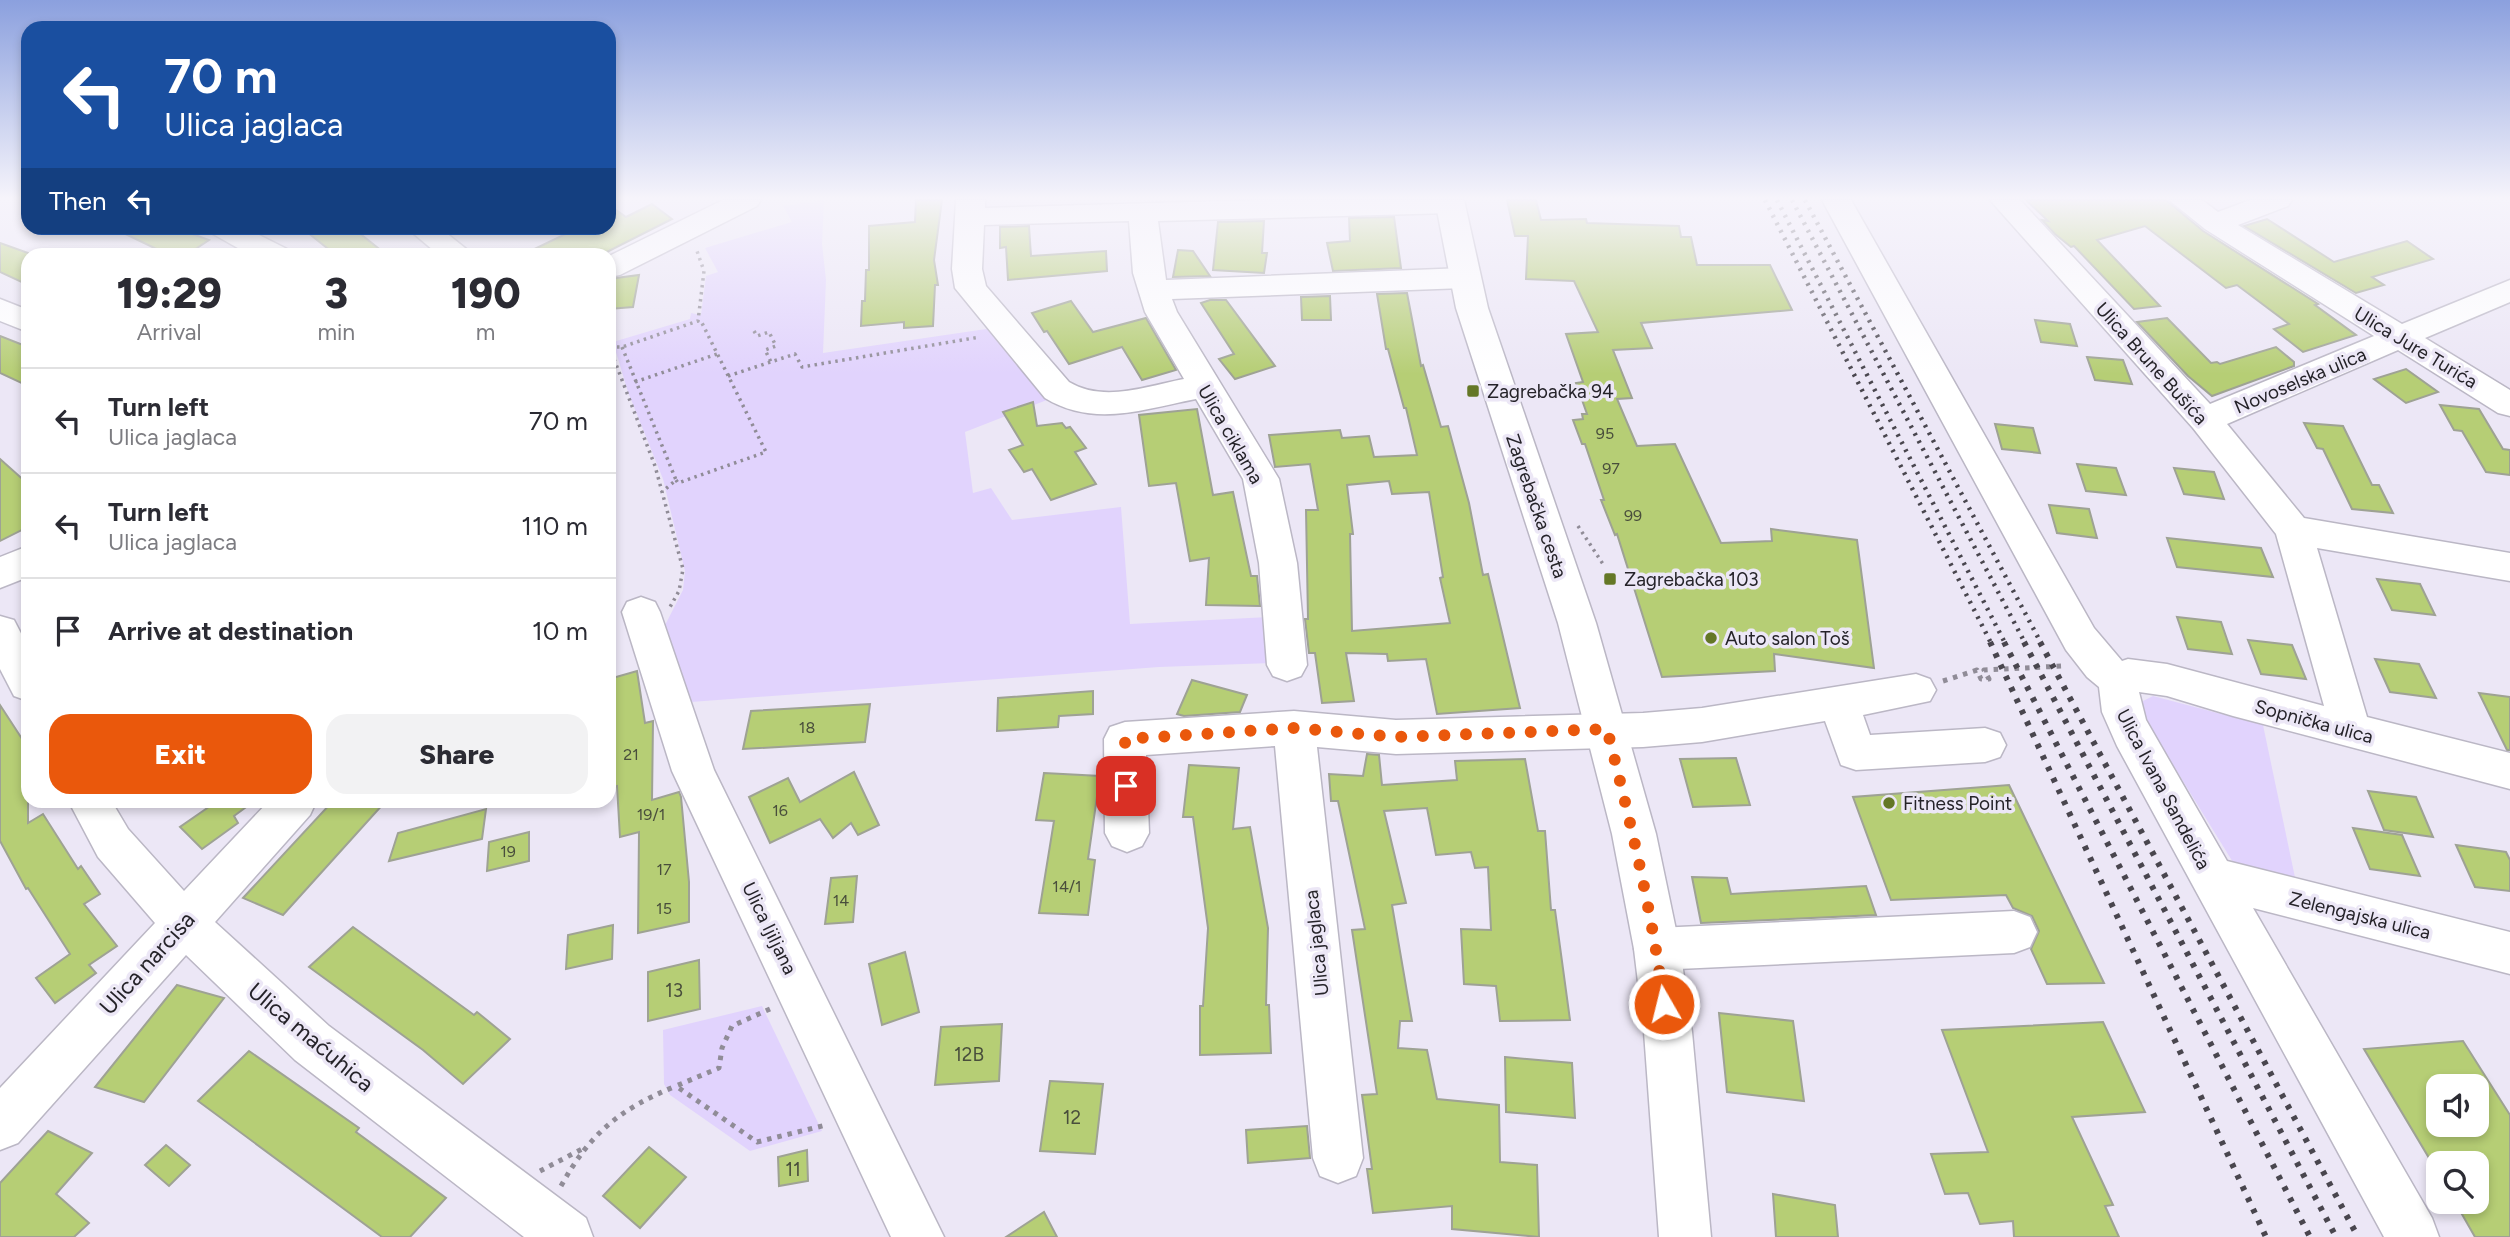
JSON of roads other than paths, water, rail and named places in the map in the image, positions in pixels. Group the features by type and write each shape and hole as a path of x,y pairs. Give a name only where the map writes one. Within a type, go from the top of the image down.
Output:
{"street":[{"path":"968,258 967,279 971,288 1057,390 1082,402 1121,404 1204,386"},
{"name":"Ulica ciklama","path":"1147,258 1153,290 1161,312 1261,479 1278,563 1287,665"},
{"name":"Zagrebačka cesta","path":"1460,258 1482,341 1577,623 1634,834 1657,949 1677,1117 1685,1237"},
{"name":"Ulica Ivana Sandelića","path":"1868,258 2080,639 2101,666 2119,681 2117,694 2120,710 2210,877 2413,1237"},
{"name":"Ulica Brune Bušića","path":"2057,258 2205,420 2293,530 2323,627 2350,730"},
{"name":"Ulica Jure Turića","path":"2271,258 2510,404"},
{"path":"1153,290 1464,278"},
{"name":"Novoselska ulica","path":"2205,420 2510,290"},
{"path":"0,309 21,319"},
{"path":"2293,530 2510,567"},
{"path":"0,574 21,564"},
{"name":"Ulica ljiljana","path":"646,627 693,771 918,1237"},
{"path":"0,631 21,672"},
{"name":"Sopnička ulica","path":"2119,681 2128,675 2167,680 2510,771"},
{"path":"1127,833 1125,739 1294,728 1396,737 1643,730 1702,725 1916,690"},
{"path":"1838,701 1856,753 1985,745"},
{"name":"Ulica jaglaca","path":"1294,728 1338,1158"},
{"name":"Ulica maćuhica","path":"93,808 113,843 183,922 312,1043 556,1229"},
{"name":"Ulica narcisa","path":"0,1125 289,808"},
{"name":"Zelengajska ulica","path":"2210,877 2510,953"},
{"path":"1657,949 2014,932"}],"railway":[{"path":"1794,258 1991,643"},
{"path":"1807,258 2005,643"},
{"path":"1822,258 2025,643"},
{"path":"1836,258 2041,643"},
{"path":"1990,642 2266,1237"},
{"path":"2004,642 2310,1237"},
{"path":"2024,642 2336,1237"},
{"path":"2040,642 2358,1237"}],"place":[{"name":"Zagrebačka 94","path":"1473,391"},
{"name":"Zagrebačka 103","path":"1610,579"},
{"name":"Auto salon Toš","path":"1711,638"},
{"name":"Fitness Point","path":"1889,803"}]}
